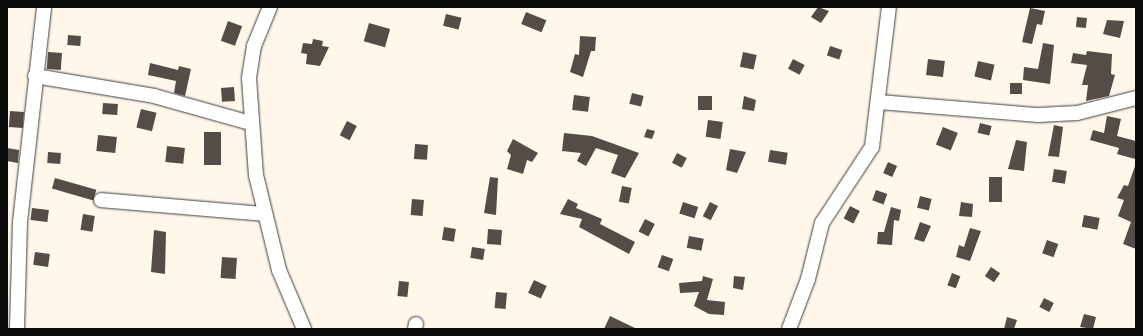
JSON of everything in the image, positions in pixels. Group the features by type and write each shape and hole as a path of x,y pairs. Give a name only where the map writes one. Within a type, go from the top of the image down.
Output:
{"street":[{"path":"17,329 20,222 35,76 44,7"},
{"path":"270,7 254,46 249,78 251,123 256,175 264,214 280,270 304,329"},
{"path":"789,329 808,279 822,223 872,146 879,102 889,7"},
{"path":"35,76 147,95 251,123"},
{"path":"879,102 1038,115 1077,114 1136,98"},
{"path":"100,200 264,214"}],"building":[{"path":"818,7 829,11 821,23 811,17"},
{"path":"1030,8 1045,11 1042,25 1037,24 1032,44 1022,42"},
{"path":"526,12 546,20 542,32 521,24"},
{"path":"446,14 462,18 459,30 443,26"},
{"path":"1077,17 1087,18 1086,28 1076,27"},
{"path":"1107,20 1124,21 1120,38 1103,34"},
{"path":"228,21 242,26 235,46 221,41"},
{"path":"369,23 390,29 385,47 364,41"},
{"path":"68,35 81,36 80,46 67,45"},
{"path":"580,36 596,37 595,51 591,51 583,77 570,72 575,54 579,55"},
{"path":"313,39 323,41 322,46 329,47 320,66 306,64 307,54 301,53 303,43 312,44"},
{"path":"1043,43 1054,45 1050,84 1023,80 1024,67 1038,69"},
{"path":"830,46 842,50 839,60 827,56"},
{"path":"1087,51 1112,54 1111,74 1115,75 1109,96 1086,101 1088,85 1082,85 1087,65 1071,63 1073,53 1086,55"},
{"path":"48,52 62,53 61,70 47,69"},
{"path":"743,52 757,55 754,70 740,67"},
{"path":"793,59 805,65 800,75 788,69"},
{"path":"928,59 945,61 943,77 926,75"},
{"path":"978,61 995,65 991,80 974,77"},
{"path":"150,63 178,70 179,66 191,69 185,96 174,93 176,81 148,75"},
{"path":"1010,83 1022,83 1022,94 1010,94"},
{"path":"234,87 235,101 222,102 221,88"},
{"path":"632,93 644,96 641,107 629,104"},
{"path":"574,95 590,97 588,112 572,110"},
{"path":"698,96 712,96 712,110 698,110"},
{"path":"744,96 756,100 754,111 742,109"},
{"path":"103,103 118,104 117,115 102,114"},
{"path":"141,109 157,113 152,131 136,127"},
{"path":"10,111 24,112 23,128 9,127"},
{"path":"1107,116 1121,119 1117,136 1136,141 1135,159 1117,154 1119,148 1090,140 1093,130 1104,133"},
{"path":"708,120 723,122 720,139 706,137"},
{"path":"347,121 357,126 350,140 340,135"},
{"path":"980,123 992,126 989,136 978,133"},
{"path":"1054,125 1063,127 1059,157 1048,156"},
{"path":"943,127 958,133 951,151 936,145"},
{"path":"647,129 655,131 652,139 644,137"},
{"path":"204,132 221,132 221,165 204,165"},
{"path":"564,133 592,136 639,153 625,178 611,173 618,155 596,148 586,166 577,161 581,153 562,151"},
{"path":"98,135 117,137 115,153 96,151"},
{"path":"513,139 538,153 532,162 527,160 523,174 507,169 511,155 507,151"},
{"path":"1016,140 1027,142 1024,171 1008,169"},
{"path":"415,144 428,145 427,160 414,159"},
{"path":"167,146 185,148 183,164 165,162"},
{"path":"7,148 19,150 18,163 7,161"},
{"path":"730,149 746,152 737,173 726,170"},
{"path":"770,150 788,153 786,165 768,162"},
{"path":"48,152 61,153 60,164 47,163"},
{"path":"677,153 687,158 682,168 672,163"},
{"path":"888,162 897,166 892,177 883,173"},
{"path":"1135,166 1136,249 1123,244 1131,222 1118,216 1124,200 1117,198 1124,185 1128,186"},
{"path":"1054,169 1067,171 1065,184 1052,182"},
{"path":"490,177 498,178 496,215 484,213"},
{"path":"989,177 1002,177 1002,202 989,202"},
{"path":"55,178 96,190 93,200 52,189"},
{"path":"622,186 632,188 629,204 619,202"},
{"path":"876,190 887,194 884,204 872,200"},
{"path":"920,196 932,199 929,211 917,208"},
{"path":"412,199 424,200 423,216 411,215"},
{"path":"568,199 578,204 576,208 602,219 600,224 635,242 629,254 579,227 582,219 560,214"},
{"path":"683,202 698,207 695,218 679,213"},
{"path":"710,202 718,206 711,220 703,216"},
{"path":"961,202 973,204 972,217 959,216"},
{"path":"850,206 860,211 853,223 844,218"},
{"path":"891,207 901,210 899,221 894,220 892,245 877,244 878,232 884,232"},
{"path":"32,208 49,210 47,222 31,220"},
{"path":"83,214 95,216 92,232 80,230"},
{"path":"1084,215 1100,218 1097,230 1082,227"},
{"path":"645,219 655,224 648,236 639,231"},
{"path":"920,222 931,226 924,242 914,239"},
{"path":"444,227 456,229 454,242 442,240"},
{"path":"970,228 981,231 970,261 956,257 959,245 964,247"},
{"path":"488,229 502,230 501,245 487,244"},
{"path":"154,230 166,232 165,274 151,272"},
{"path":"689,236 704,239 701,251 687,248"},
{"path":"1047,240 1058,244 1053,257 1042,253"},
{"path":"472,247 485,249 483,260 470,258"},
{"path":"35,252 50,254 48,267 33,265"},
{"path":"662,255 673,259 669,271 658,267"},
{"path":"222,257 237,258 235,279 221,278"},
{"path":"991,267 1000,273 994,282 985,276"},
{"path":"952,273 960,276 956,288 947,285"},
{"path":"703,276 713,279 707,300 725,302 724,315 709,314 694,306 699,292 680,293 679,283 702,281"},
{"path":"734,276 745,277 743,290 733,288"},
{"path":"534,280 547,286 541,299 528,293"},
{"path":"399,281 409,282 407,297 397,296"},
{"path":"496,292 507,293 506,309 495,308"},
{"path":"1044,298 1054,303 1049,312 1039,307"},
{"path":"1084,314 1096,317 1093,329 1080,327"},
{"path":"610,316 637,329 604,329"},
{"path":"1007,317 1017,320 1014,329 1004,329"}]}
